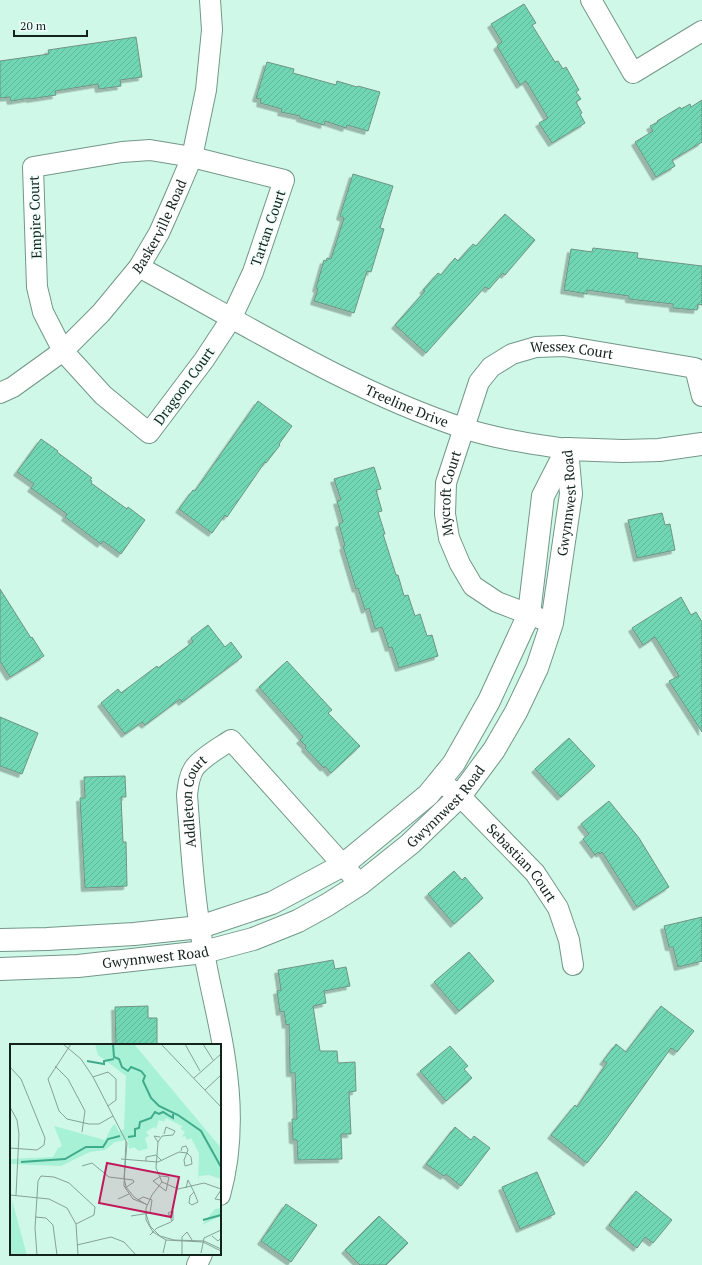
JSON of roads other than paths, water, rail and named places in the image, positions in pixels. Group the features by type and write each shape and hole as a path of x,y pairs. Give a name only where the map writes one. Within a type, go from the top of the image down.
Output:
{"street":[{"name":"Baskerville Road","path":"0,393 13,387 63,351 101,313 139,267 159,233 176,197 192,157 206,90 212,30 210,0"},
{"path":"591,0 633,73 702,31"},
{"name":"Empire Court","path":"63,351 43,312 37,287 33,167 122,152 150,150 192,157"},
{"name":"Tartan Court","path":"192,157 284,180 253,272 231,319"},
{"name":"Treeline Drive","path":"139,267 231,319 391,401 464,428 512,441 567,449 623,451 652,450 702,444"},
{"name":"Dragoon Court","path":"63,351 103,395 149,433 204,360 231,319"},
{"name":"Wessex Court","path":"464,428 480,382 491,367 512,354 536,347 564,346 695,368 702,396"},
{"name":"Mycroft Court","path":"464,428 446,483 445,514 449,538 460,564 473,586 497,602 552,623"},
{"name":"Gwynnwest Road","path":"0,940 134,934 200,927 272,903 343,865 428,796 454,762 489,701 529,614 543,496 567,449"},
{"name":"Gwynnwest Road","path":"0,969 78,966 204,952 253,939 298,920 327,905 360,884 410,844 460,796 494,750 516,712 537,668 552,623 571,494 567,449"},
{"name":"Addleton Court","path":"221,1190 229,1146 230,1104 225,1060 204,952 195,893 187,795 189,780 194,768 230,740 360,884"},
{"name":"Sebastian Court","path":"439,781 460,796 535,873 558,908 569,940 573,965"},
{"path":"197,1265 202,1255"}]}
